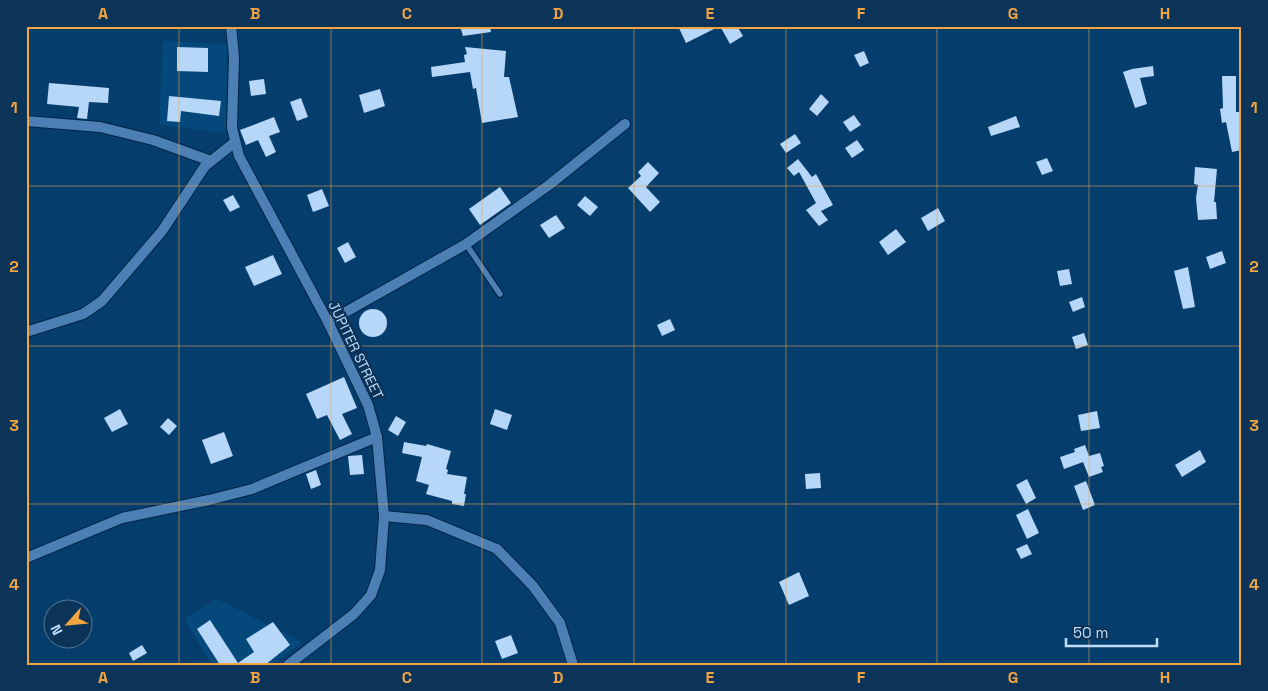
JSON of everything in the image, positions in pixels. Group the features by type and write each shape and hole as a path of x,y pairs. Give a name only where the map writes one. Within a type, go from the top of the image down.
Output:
{"street":[{"name":"JUPITER STREET","path":"232,26 234,57 232,128 239,156 328,322 368,405 377,437 384,516 380,570 371,595 354,614 288,665"},
{"path":"26,121 100,127 153,140 211,161"},
{"path":"328,322 466,244 550,185 625,124"},
{"path":"26,332 82,314 102,301 162,231 205,166 235,142"},
{"path":"26,558 122,518 252,489 377,437"},
{"path":"384,516 427,520 497,549 534,586 560,623 573,665"}],"lane":[{"path":"466,244 500,294"}],"shaded area":[{"path":"163,41 227,44 226,133 159,125"},
{"path":"217,599 302,642 273,665 212,665 184,619"}],"building":[{"path":"460,26 490,26 491,32 463,36"},
{"path":"678,26 720,26 686,43"},
{"path":"720,26 737,26 743,36 730,44"},
{"path":"177,47 208,48 208,72 177,71"},
{"path":"465,47 506,51 504,77 509,77 518,117 482,123 476,88 473,89 470,72 432,77 431,67 465,62 464,55 467,54"},
{"path":"864,51 869,63 860,67 854,55"},
{"path":"1153,66 1154,76 1140,78 1147,104 1135,108 1123,72"},
{"path":"1222,76 1236,76 1236,112 1242,112 1242,150 1232,152 1226,122 1222,123 1220,109 1223,108"},
{"path":"264,79 266,94 251,96 249,81"},
{"path":"49,83 109,88 108,103 89,102 87,119 77,118 79,107 47,104"},
{"path":"380,89 385,106 364,113 359,95"},
{"path":"821,94 829,102 817,116 809,109"},
{"path":"169,96 221,101 219,116 181,111 180,122 167,121"},
{"path":"301,98 308,117 297,121 290,102"},
{"path":"854,115 861,125 850,132 843,122"},
{"path":"1016,116 1020,127 991,136 988,127"},
{"path":"274,117 280,132 269,136 276,152 266,157 258,140 246,145 240,130"},
{"path":"795,134 801,143 786,153 780,144"},
{"path":"857,140 864,150 852,158 845,148"},
{"path":"1047,158 1053,171 1042,175 1036,162"},
{"path":"798,159 812,177 816,174 833,205 821,211 828,220 819,226 806,210 816,203 799,172 794,176 787,168"},
{"path":"648,162 659,173 646,187 660,202 650,212 628,188 641,176 638,172"},
{"path":"1195,167 1217,169 1214,202 1216,202 1217,219 1198,220 1196,198 1198,185 1194,184"},
{"path":"500,187 511,203 480,225 469,209"},
{"path":"322,189 329,206 313,212 307,195"},
{"path":"233,195 240,207 230,212 223,200"},
{"path":"585,196 598,207 590,216 577,205"},
{"path":"938,208 945,221 928,231 921,218"},
{"path":"556,215 565,228 549,238 540,225"},
{"path":"896,229 906,242 888,255 879,242"},
{"path":"348,242 356,257 345,263 337,248"},
{"path":"1222,251 1226,263 1210,269 1206,257"},
{"path":"273,255 282,274 254,286 245,267"},
{"path":"1188,267 1195,307 1183,309 1174,271"},
{"path":"1069,269 1072,284 1060,286 1057,271"},
{"path":"1082,297 1085,307 1073,312 1069,302"},
{"path":"373,309 383,313 387,323 383,333 373,337 363,333 359,323 363,313"},
{"path":"670,319 675,330 662,336 657,325"},
{"path":"1084,333 1088,345 1076,349 1072,337"},
{"path":"344,377 357,408 342,414 352,434 340,440 327,415 317,419 306,394"},
{"path":"120,409 128,424 112,432 104,418"},
{"path":"495,409 512,415 507,430 490,424"},
{"path":"1097,411 1100,428 1081,431 1078,415"},
{"path":"396,416 406,422 398,436 388,430"},
{"path":"168,418 177,426 169,435 160,427"},
{"path":"224,432 233,456 211,464 202,440"},
{"path":"404,442 426,446 427,444 451,451 446,469 448,470 447,474 467,477 464,506 452,504 452,501 426,494 429,485 416,481 422,457 402,453"},
{"path":"1085,445 1089,456 1100,453 1104,466 1101,467 1103,472 1089,477 1083,462 1064,469 1060,457 1075,452 1074,449"},
{"path":"1200,450 1206,462 1182,477 1175,465"},
{"path":"362,455 364,474 350,475 348,456"},
{"path":"316,470 321,485 311,489 306,474"},
{"path":"820,473 821,488 806,489 805,474"},
{"path":"1027,479 1036,498 1026,504 1016,485"},
{"path":"1086,481 1095,505 1083,510 1074,486"},
{"path":"1028,509 1039,533 1027,539 1016,515"},
{"path":"1027,544 1032,554 1021,559 1016,549"},
{"path":"799,572 809,596 789,605 779,582"},
{"path":"210,620 238,663 254,652 246,639 273,622 290,645 265,665 220,665 197,629"},
{"path":"511,635 518,653 502,659 495,641"},
{"path":"142,645 147,653 133,661 129,653"}]}
